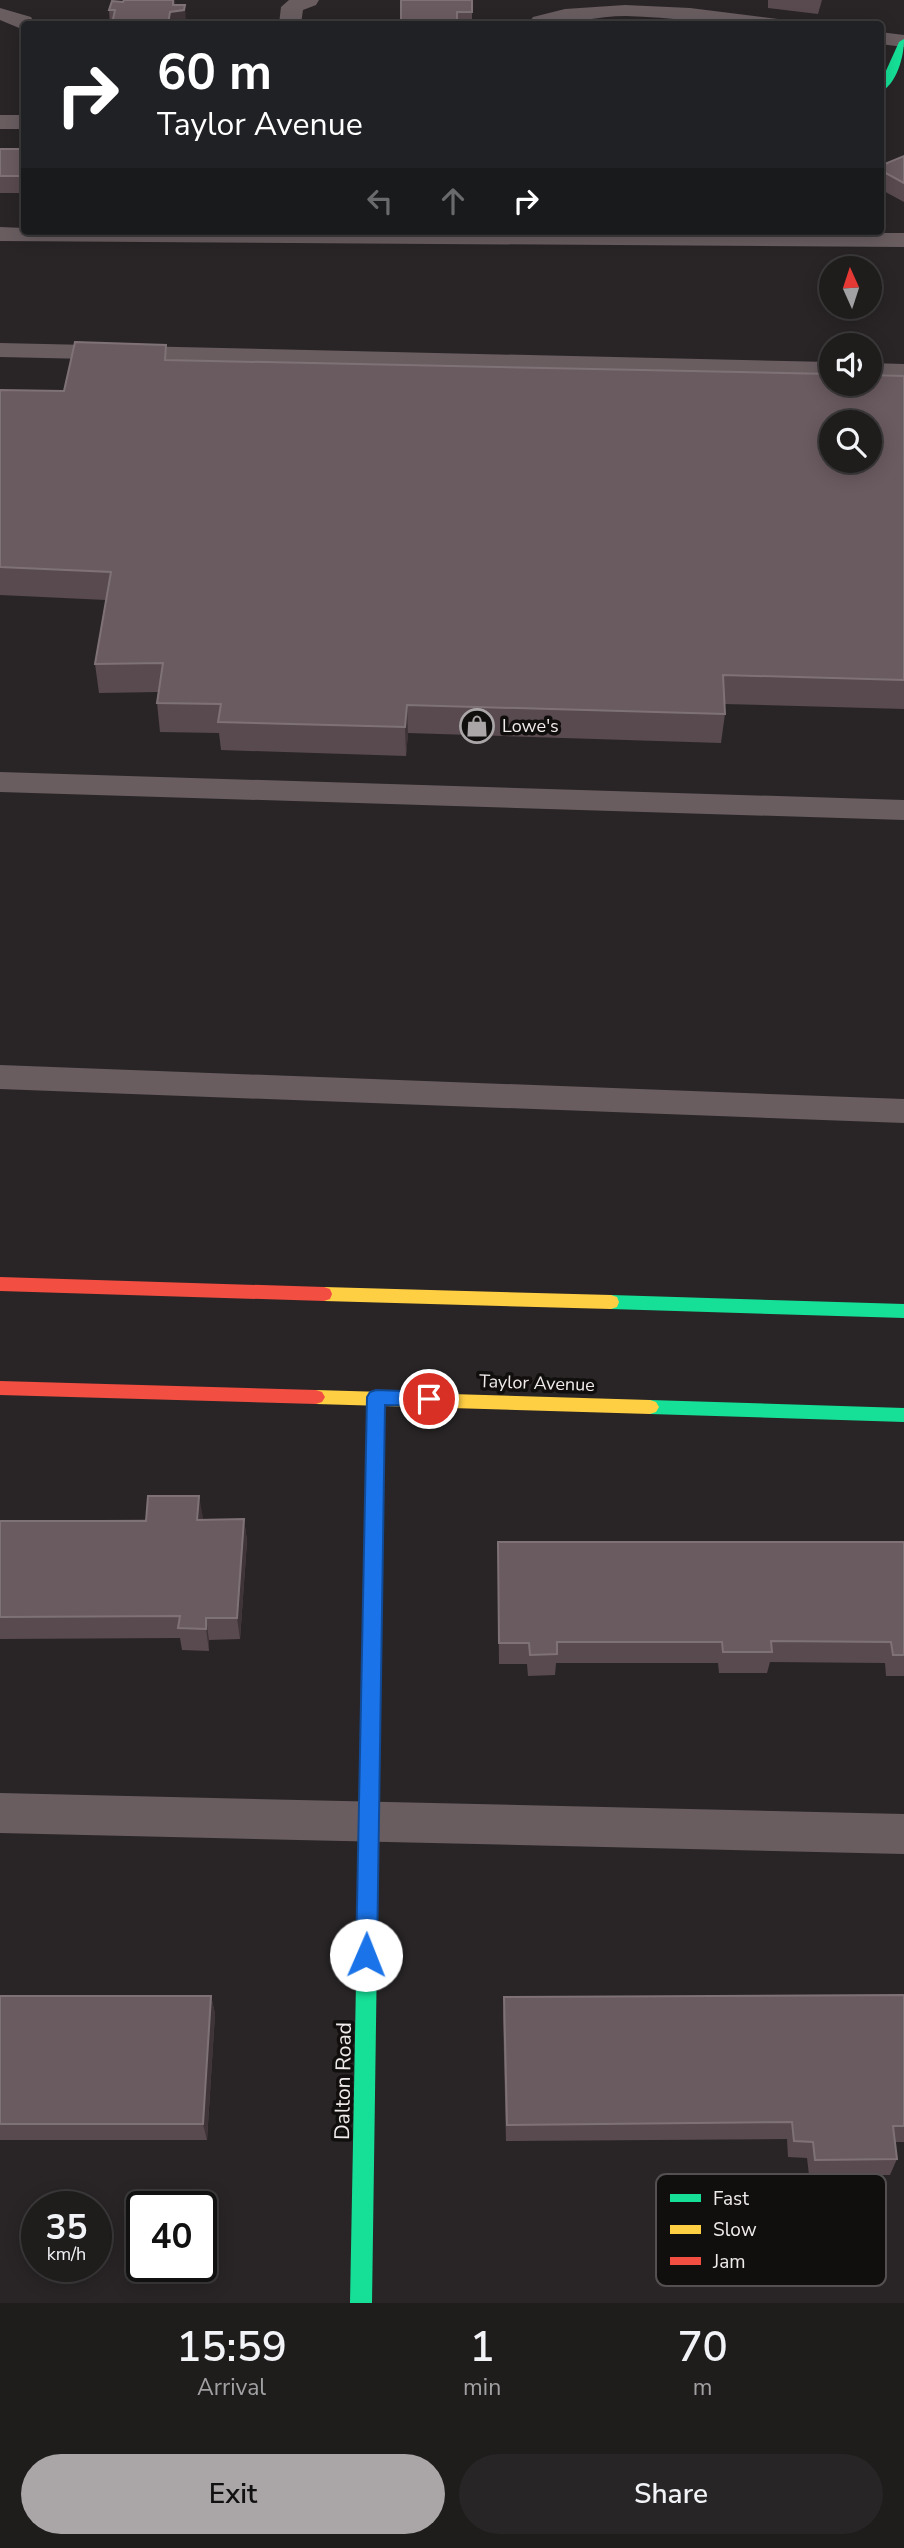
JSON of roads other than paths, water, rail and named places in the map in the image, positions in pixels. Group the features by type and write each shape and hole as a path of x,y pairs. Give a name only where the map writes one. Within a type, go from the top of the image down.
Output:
{"main road":[{"path":"884,85 904,42"},
{"path":"0,1284 904,1311"},
{"name":"Taylor Avenue","path":"0,1388 376,1397 904,1415"},
{"name":"Dalton Road","path":"361,2303 376,1397"}],"street":[{"path":"0,122 21,122"}],"lane":[{"path":"540,21 560,12 681,6 763,21"},
{"path":"0,15 24,21"},
{"path":"884,39 904,42"},
{"path":"0,234 21,234"},
{"path":"151,235 904,240"},
{"path":"0,350 819,369"},
{"path":"882,370 904,371"},
{"path":"0,782 904,810"},
{"path":"0,1077 904,1111"},
{"path":"0,1813 904,1834"}],"place":[{"name":"Lowe's","path":"477,726"}]}
